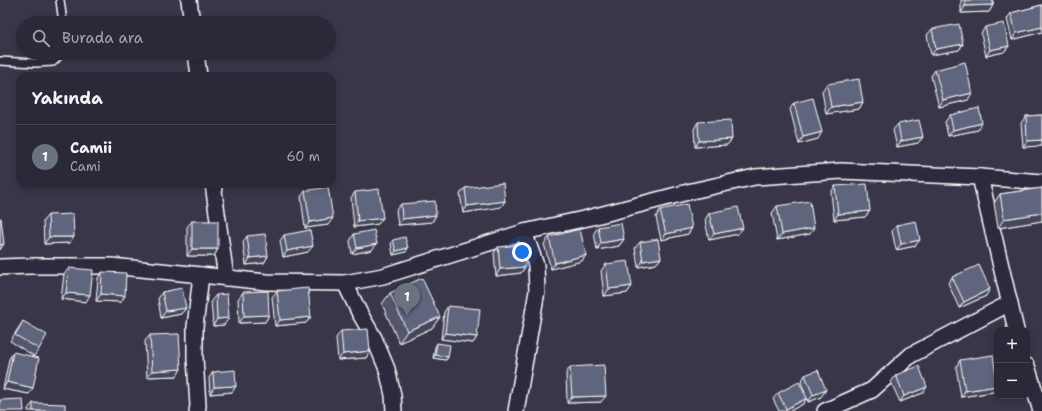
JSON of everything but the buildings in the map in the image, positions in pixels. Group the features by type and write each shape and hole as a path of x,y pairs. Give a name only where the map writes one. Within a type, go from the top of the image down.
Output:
{"street":[{"path":"189,0 191,16"},
{"path":"197,60 198,72"},
{"path":"0,267 111,266 266,282 345,283 383,276 524,232 588,218 692,191 755,177 841,171 980,177 1042,182"},
{"path":"980,177 1015,327"},
{"path":"214,188 226,278"},
{"path":"516,411 537,291 536,265 524,232"},
{"path":"197,411 195,327 201,275"},
{"path":"345,283 374,338 387,369 393,395 394,411"},
{"path":"825,411 872,390 911,356 1010,303"},
{"path":"1030,376 1041,411"}],"lane":[{"path":"60,0 61,16"},
{"path":"0,61 36,63 53,62 55,60"}],"place":[{"name":"Camii","path":"407,316"}]}
